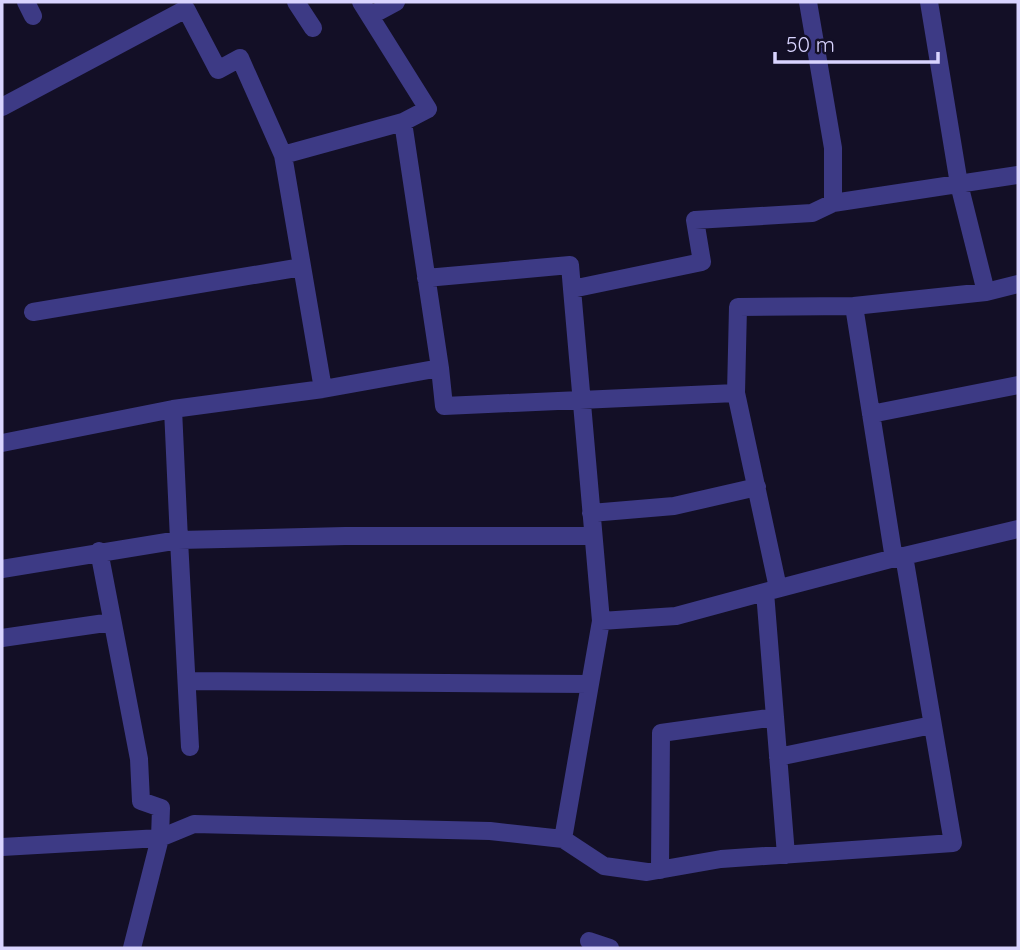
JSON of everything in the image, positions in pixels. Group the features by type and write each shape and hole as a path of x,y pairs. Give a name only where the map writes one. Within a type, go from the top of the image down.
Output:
{"street":[{"path":"296,2 313,28"},
{"path":"283,155 403,122 428,109 365,9 396,2"},
{"path":"808,2 833,148 833,204"},
{"path":"929,2 959,184 986,292"},
{"path":"2,107 186,9 218,70 240,58 283,155 323,389"},
{"path":"403,122 444,406 736,393"},
{"path":"572,289 702,262 695,220 812,212 833,204 1018,175"},
{"path":"426,278 570,265 601,621 563,839"},
{"path":"33,312 302,267"},
{"path":"786,855 775,717 772,590 757,487 736,393 738,307 854,306 986,292 1018,284"},
{"path":"2,847 160,838 194,824 490,831 563,839 604,866 647,872 721,859 953,844 871,414 854,306"},
{"path":"2,443 173,409 323,389 440,368"},
{"path":"871,414 1018,385"},
{"path":"173,409 190,747"},
{"path":"591,513 674,506 757,487"},
{"path":"601,621 676,616 899,557 1018,529"},
{"path":"2,569 179,540 345,536 593,536"},
{"path":"99,551 139,759 141,801 161,808 160,838 132,948"},
{"path":"2,638 112,622"},
{"path":"187,681 590,684"},
{"path":"660,870 661,733 775,717"},
{"path":"778,757 932,725"},
{"path":"590,941 610,948"}]}
